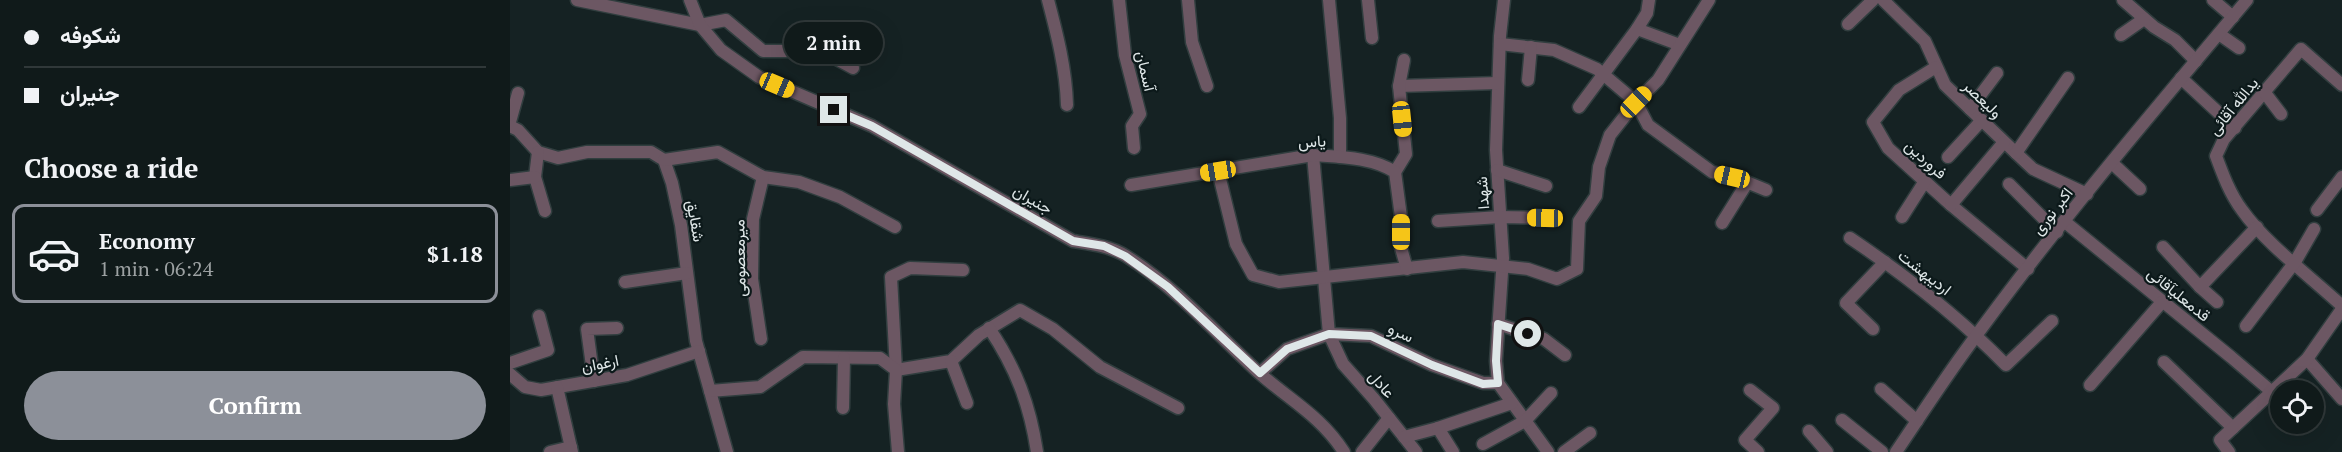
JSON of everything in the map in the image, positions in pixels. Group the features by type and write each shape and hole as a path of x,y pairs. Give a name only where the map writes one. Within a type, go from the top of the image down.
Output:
{"street":[{"path":"577,0 700,25 726,20 763,51 805,51 830,55 853,68"},
{"name":"جنیران","path":"690,0 700,25 720,50 759,77 872,126 1073,241 1104,246 1125,256 1168,287 1260,373 1331,432 1344,452"},
{"path":"1048,0 1059,42 1067,105"},
{"name":"آسمان","path":"1119,0 1125,55 1140,114 1132,126 1134,148"},
{"path":"1188,0 1192,42 1207,86"},
{"path":"1329,0 1340,118 1340,157"},
{"path":"1368,0 1372,39"},
{"name":"شهدا","path":"1498,383 1496,361 1502,267 1497,170 1498,83 1504,0"},
{"path":"1579,108 1647,14 1649,0"},
{"path":"1218,171 1236,244 1253,275 1279,282 1463,262 1528,269 1557,279 1577,269 1579,221 1596,196 1599,167 1610,135 1636,102 1658,80 1709,0"},
{"path":"1848,24 1873,0"},
{"name":"ولیعصر","path":"1883,0 1925,41 1945,85 2032,169 2087,194"},
{"path":"2123,0 2144,19 2175,40 2196,61"},
{"path":"2213,0 2233,17"},
{"name":"اکبر نوری","path":"1896,452 1977,335 2028,269 2181,78 2247,0"},
{"path":"2121,35 2144,19"},
{"path":"1637,29 1680,45"},
{"path":"2219,34 2239,48"},
{"path":"1500,44 1554,50 1604,73 1636,102 1648,125 1712,172 1766,190"},
{"path":"1528,80 1531,47"},
{"name":"یدالله آقائی","path":"2342,85 2301,49 2224,139 2216,156 2226,182 2257,227 2342,308"},
{"path":"1404,60 1399,86 1406,154 1395,172 1401,217 1401,248 1407,269"},
{"name":"فروردین","path":"1936,67 1899,90 1874,122 1888,148 1951,205 2028,269"},
{"path":"1970,109 1997,73"},
{"path":"2016,153 2068,78"},
{"path":"2181,78 2235,128"},
{"path":"1399,86 1498,83"},
{"path":"518,93 510,124 538,152 558,158 587,152 651,152 664,160 718,152 763,177 799,182 840,197 895,227"},
{"path":"2265,93 2281,114"},
{"path":"1948,157 1982,120"},
{"path":"1951,205 2004,142"},
{"path":"538,152 535,177 545,211"},
{"path":"1313,155 1329,334"},
{"name":"یاس","path":"1131,185 1313,155 1384,165 1395,172"},
{"name":"شقایق","path":"664,160 679,215 699,351 727,452"},
{"path":"2112,163 2140,189"},
{"path":"1497,170 1546,186"},
{"path":"510,180 535,177"},
{"name":"میرمعصومی","path":"761,339 752,279 753,219 763,177"},
{"path":"2317,210 2342,177"},
{"path":"1902,217 1925,181"},
{"path":"1722,223 1747,183"},
{"name":"قدمعلیآقائی","path":"2009,184 2061,227 2162,302 2270,392"},
{"path":"1438,221 1500,217 1545,218"},
{"path":"2200,287 2257,227"},
{"path":"2246,326 2295,262 2313,229"},
{"name":"اردیبهشت","path":"1850,238 1885,262 1977,335 2006,365 2052,321"},
{"path":"2163,247 2217,302"},
{"path":"1873,329 1846,303 1885,262"},
{"path":"898,452 894,404 896,370 891,277 910,268 963,270"},
{"path":"625,282 687,273"},
{"path":"2090,385 2162,302"},
{"path":"2290,380 2342,308"},
{"path":"710,391 760,387 803,357 880,358 896,370 951,360 979,335 1020,310 1053,329 1100,367 1178,408"},
{"path":"511,363 548,350 539,316"},
{"path":"1498,324 1544,339 1565,355"},
{"path":"594,381 587,329 617,328"},
{"path":"989,328 1008,357 1024,395 1034,433 1036,452"},
{"name":"سرو","path":"1260,373 1287,349 1329,334 1371,336 1442,369 1483,384 1498,383"},
{"name":"عادل","path":"1329,334 1343,364 1416,452"},
{"name":"ارغوان","path":"511,363 525,387 541,390 627,375 699,351"},
{"path":"843,408 844,358"},
{"path":"2307,359 2342,399"},
{"path":"951,360 967,403"},
{"path":"2164,362 2233,428"},
{"path":"1498,383 1548,452"},
{"path":"550,452 572,450 557,387"},
{"path":"1881,389 1917,421"},
{"path":"1750,390 1773,408 1745,440 1758,452"},
{"path":"1483,444 1525,421 1551,393"},
{"path":"2229,452 2220,440 2270,401"},
{"path":"1404,437 1512,403"},
{"path":"1362,452 1389,418"},
{"path":"1842,420 1882,452"},
{"path":"1438,428 1453,452"},
{"path":"1809,431 1827,452"},
{"path":"1564,452 1590,433"}],"route":[{"path":"834,110 872,126 1073,241 1104,246 1125,256 1168,287 1260,373 1287,349 1329,334 1371,336 1432,365 1483,384 1498,383 1496,361 1498,324 1528,334"}]}
